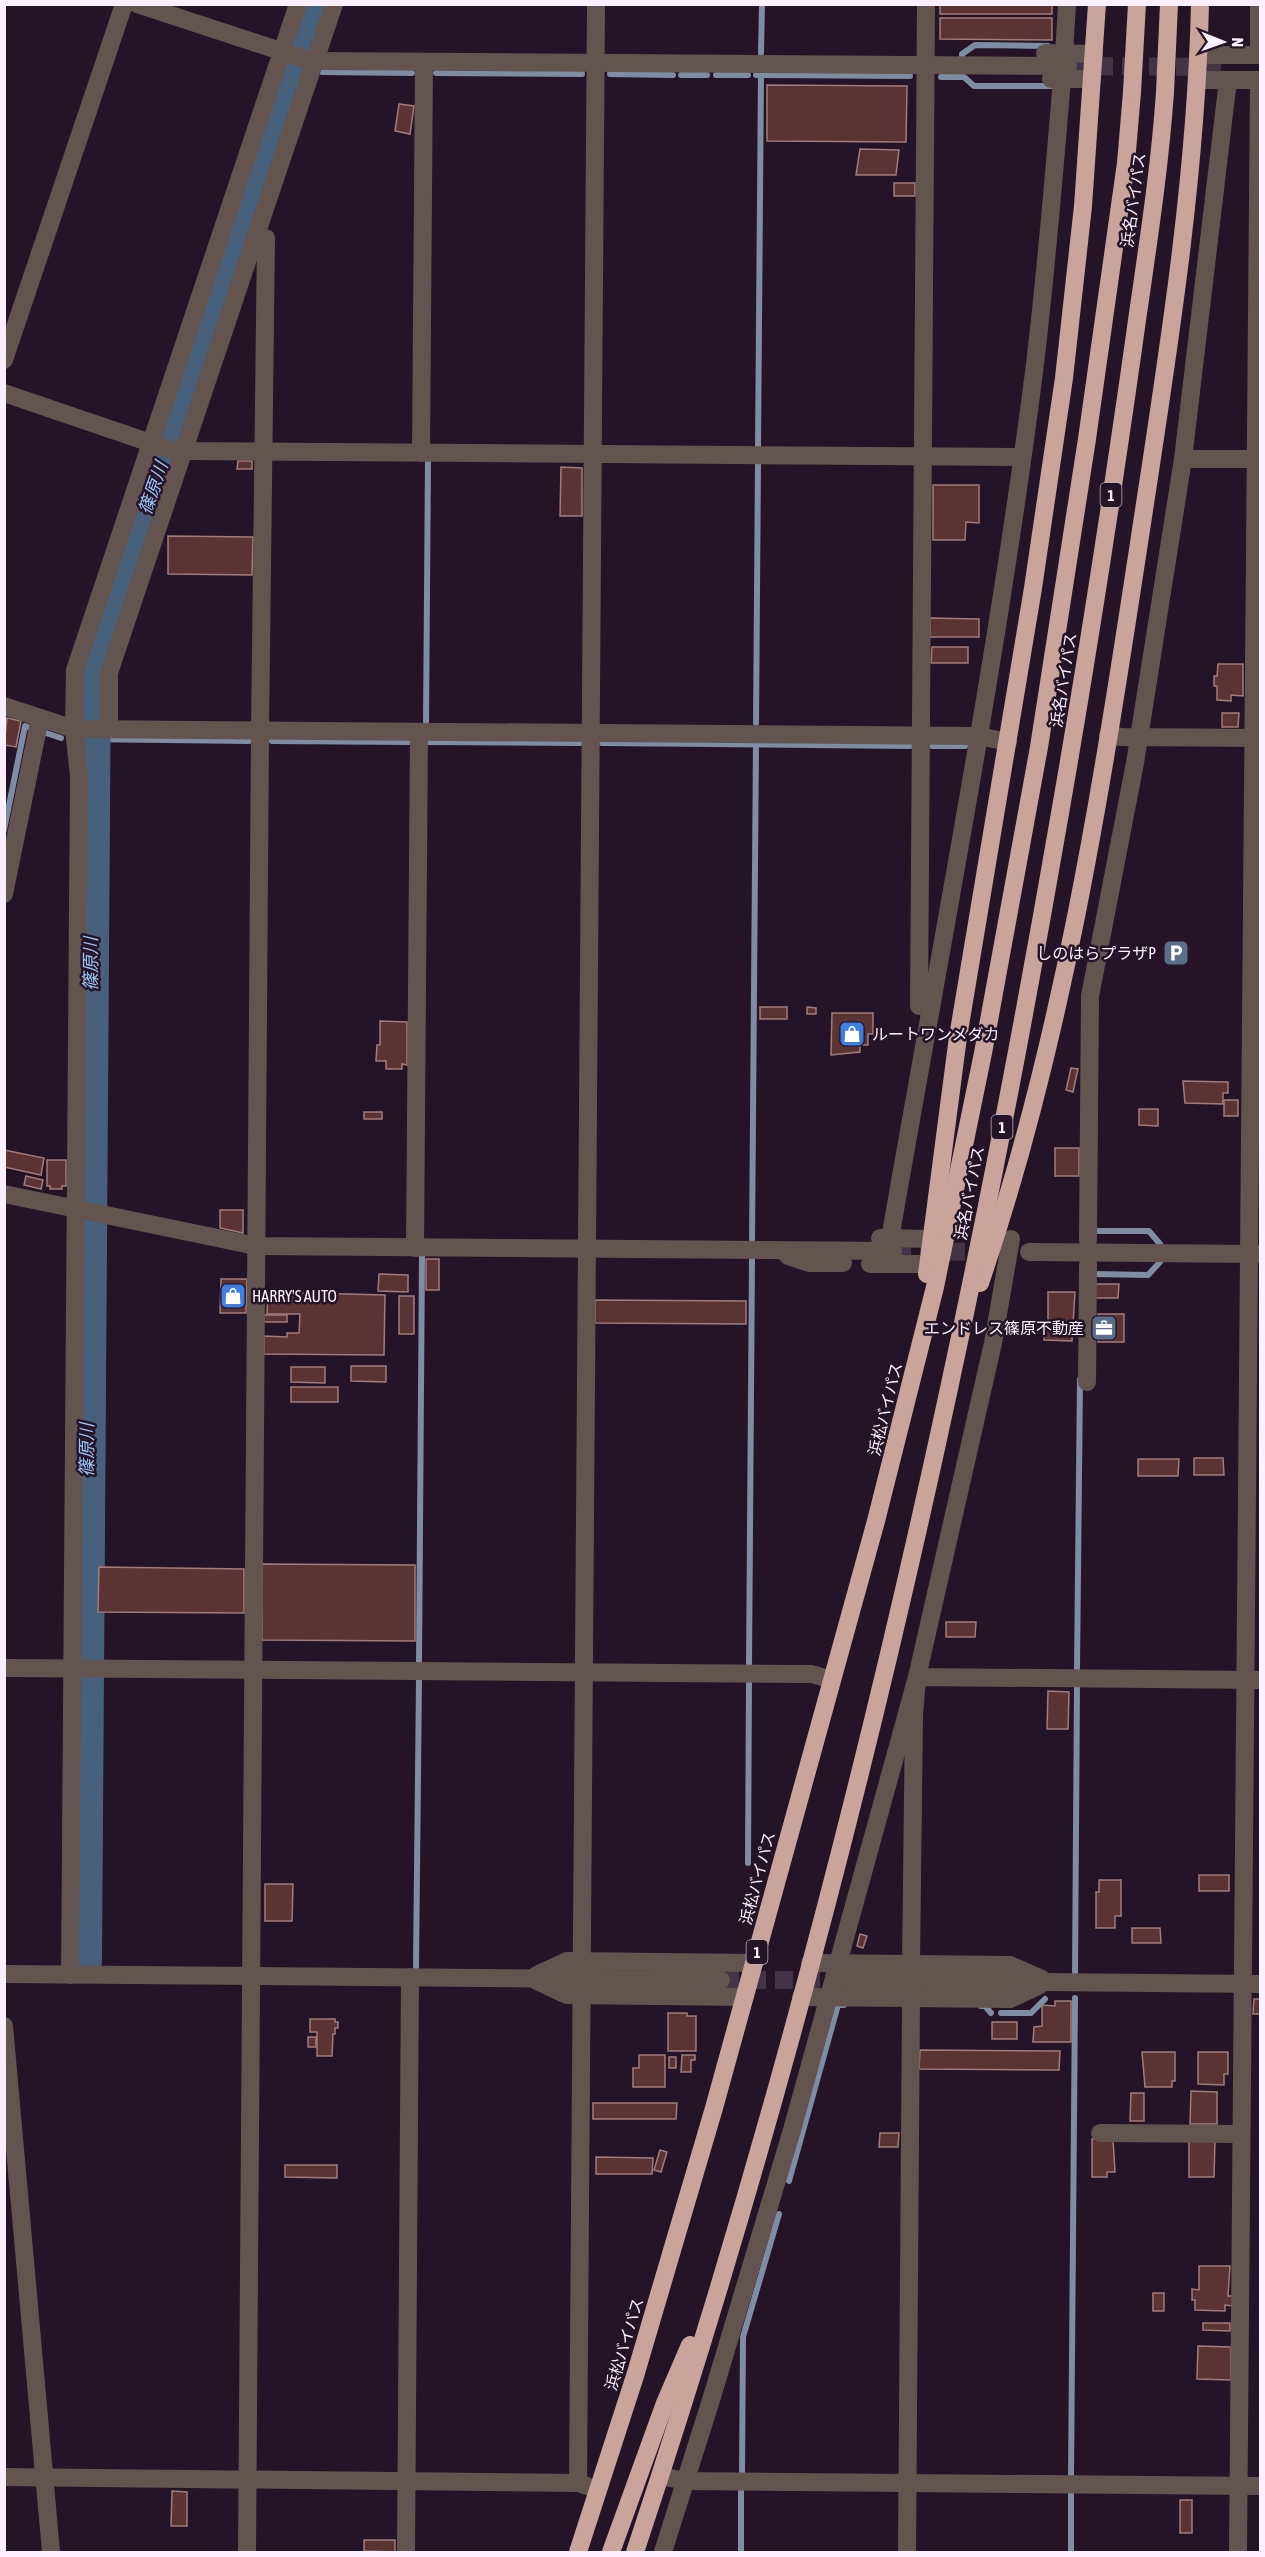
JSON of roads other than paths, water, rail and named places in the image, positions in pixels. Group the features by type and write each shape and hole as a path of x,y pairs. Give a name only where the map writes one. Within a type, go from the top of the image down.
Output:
{"highway":[{"path":"920,1348 931,1239 960,1025 1008,742 1064,378 1081,229 1096,4"},
{"name":"浜名バイパス","path":"920,1348 961,1169 1039,747 1090,417 1126,163 1137,4"},
{"name":"浜名バイパス","path":"955,1356 1013,1070 1069,764 1119,444 1158,167 1165,92 1169,4"},
{"path":"955,1356 987,1264 1003,1239 1028,1120 1063,975 1108,735 1181,252 1197,80 1200,4"},
{"name":"浜松バイパス","path":"578,2553 672,2253 745,1997 876,1521 920,1348"},
{"name":"1","path":"635,2553 727,2258 801,1997 876,1704 955,1356"},
{"path":"611,2553 665,2403 727,2258"}],"street":[{"path":"4,360 124,4"},
{"path":"137,4 312,61 1065,66 1094,54"},
{"path":"70,1975 81,1669 84,1211 79,776 75,669 285,53 298,4"},
{"path":"106,729 109,673 312,61 334,4"},
{"path":"578,2483 596,4"},
{"path":"926,4 919,1006 930,1008"},
{"path":"891,1245 978,736 1021,457 1046,271 1065,66 1067,4"},
{"path":"1238,2553 1241,2134 1252,1984 1260,4"},
{"path":"1198,55 1260,68"},
{"path":"421,453 424,62"},
{"path":"1065,66 1092,79"},
{"path":"1197,80 1260,68"},
{"path":"1088,1240 1090,996 1139,737 1183,459 1225,74"},
{"path":"247,2553 260,731 266,238 256,235"},
{"path":"4,393 181,452 1021,457"},
{"path":"1183,459 1258,459"},
{"path":"4,706 77,729 921,735 978,736 1008,742"},
{"path":"4,894 40,718"},
{"path":"415,1248 419,732"},
{"path":"1108,735 1257,738"},
{"path":"4,1194 256,1246 772,1250 809,1238 891,1245 931,1239"},
{"path":"663,2553 752,2265 828,1997 840,1972 917,1677 993,1343 1007,1264 1003,1239 1121,1240 1158,1253"},
{"path":"772,1250 809,1263 928,1264"},
{"path":"1029,1252 1255,1254"},
{"path":"987,1264 1121,1265 1158,1253"},
{"path":"1087,1382 1088,1265"},
{"path":"4,1668 812,1674 832,1680"},
{"path":"917,1677 1253,1680"},
{"path":"912,1964 914,1715 917,1677"},
{"path":"530,1978 567,1961 581,1978 745,1997"},
{"path":"4,1974 530,1978 567,1995 581,1978 754,1963"},
{"path":"810,1963 840,1972 1047,1982 1252,1984"},
{"path":"840,1972 912,1964 1010,1965 1047,1982"},
{"path":"406,2553 410,1977"},
{"path":"581,1978 721,1980"},
{"path":"801,1997 1010,1999 1047,1982"},
{"path":"907,2553 911,1998"},
{"path":"4,2026 51,2553"},
{"path":"1100,2133 1241,2134"},
{"path":"660,2476 686,2481 1260,2486"},
{"path":"4,2477 578,2483 598,2489"}],"waterway":[{"name":"篠原川","path":"83,1961 92,670 316,4"},
{"path":"761,53 762,4"},
{"path":"962,58 962,54 975,45 1048,46"},
{"path":"293,72 304,72"},
{"path":"322,72 412,73"},
{"path":"436,73 582,74"},
{"path":"758,448 761,73"},
{"path":"610,74 673,75"},
{"path":"681,75 707,75"},
{"path":"716,75 748,75"},
{"path":"756,75 910,76"},
{"path":"941,77 964,77 974,86 1051,86"},
{"path":"426,724 428,461"},
{"path":"756,723 758,463"},
{"path":"4,830 25,726 28,727"},
{"path":"46,733 61,738"},
{"path":"81,739 249,741"},
{"path":"272,741 410,742"},
{"path":"424,742 580,743"},
{"path":"752,1242 756,742"},
{"path":"602,743 910,746"},
{"path":"932,746 965,746"},
{"path":"1098,1231 1149,1231 1160,1244"},
{"path":"419,1662 422,1255"},
{"path":"749,1666 752,1258"},
{"path":"1094,1274 1148,1275 1160,1262"},
{"path":"1077,1670 1080,1379"},
{"path":"416,1967 419,1680"},
{"path":"748,1863 749,1681"},
{"path":"1075,1973 1077,1686"},
{"path":"1071,2477 1075,1998"},
{"path":"1001,2013 1031,2013 1045,1999"},
{"path":"789,2181 838,2005 844,2005"},
{"path":"981,2006 985,2006 991,2013"},
{"path":"742,2474 743,2337 779,2214"},
{"path":"741,2490 741,2552"},
{"path":"1071,2492 1071,2552"}],"tunnel":[{"path":"1068,66 1222,67"},
{"path":"893,1251 991,1252"},
{"path":"721,1980 843,1980"}],"place":[{"name":"しのはらプラザP","path":"1176,953"},
{"name":"ルートワンメダカ","path":"852,1034"},
{"name":"HARRY'S AUTO","path":"233,1296"},
{"name":"エンドレス篠原不動産","path":"1104,1328"}]}
